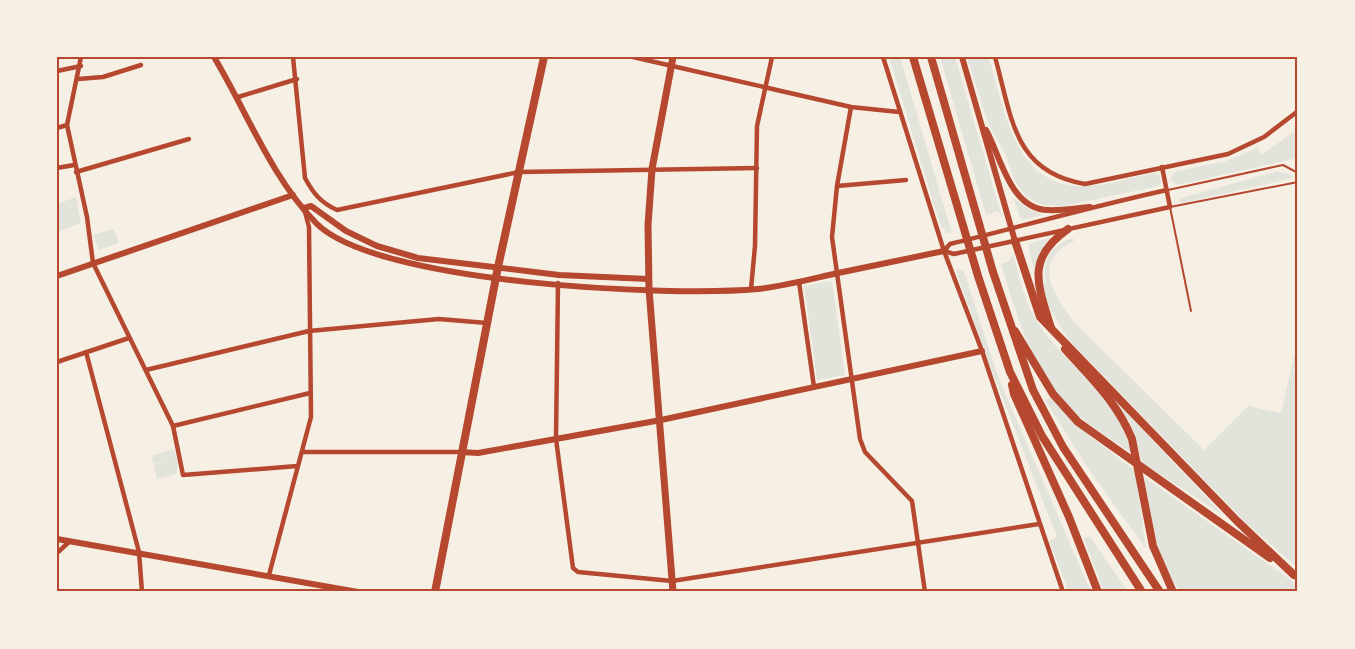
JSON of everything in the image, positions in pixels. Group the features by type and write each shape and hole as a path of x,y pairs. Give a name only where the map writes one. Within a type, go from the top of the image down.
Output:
{"highway":[{"path":"913,57 978,276 1010,372 1042,436 1142,592"},
{"path":"931,57 993,272 1043,413 1160,592"},
{"path":"1068,230 1050,242 1042,254 1038,269 1040,291 1052,331 1089,365 1237,520 1296,576"},
{"path":"1015,241 1035,308 1061,345 1108,396 1126,423 1132,439 1153,546 1173,592"},
{"path":"1009,322 1053,394 1078,422 1296,576"},
{"path":"1010,372 1014,394 1069,518 1098,592"}],"main road":[{"path":"435,592 498,267 543,57"},
{"path":"673,57 652,169 648,225 648,279 673,592"}],"street":[{"path":"81,57 68,125 74,165 87,217 93,263 173,426 183,475 297,466"},
{"path":"214,57 280,176 316,224 374,255 417,266 496,277 658,291 751,289 799,282 944,251 954,254 1170,207 1162,167"},
{"path":"293,57 297,79 305,178 312,192 326,205 337,210 519,172 757,168"},
{"path":"633,57 851,107 899,112"},
{"path":"751,289 755,246 758,126 772,57"},
{"path":"883,57 944,251 982,351 1038,524 1063,592"},
{"path":"962,57 1015,241"},
{"path":"995,57 1018,140 1039,167 1067,181 1085,184 1228,154 1264,137 1298,111"},
{"path":"78,79 103,77 141,65"},
{"path":"57,71 81,66"},
{"path":"238,97 297,79"},
{"path":"851,107 837,186 832,237 860,440 865,452 912,501 916,544 925,592"},
{"path":"980,120 997,150 1008,180 1025,202 1047,210 1090,207"},
{"path":"57,128 68,125"},
{"path":"76,172 189,139"},
{"path":"57,168 74,165"},
{"path":"837,186 906,180"},
{"path":"944,251 950,244 1065,216 1090,207 1167,190"},
{"path":"57,276 293,195"},
{"path":"304,208 311,207 345,231 377,246 418,258 560,274 648,279"},
{"path":"269,575 311,417 309,227 304,208"},
{"path":"799,282 814,387"},
{"path":"558,283 555,439 573,568 578,572 672,581 1038,524"},
{"path":"146,370 309,331 439,319 487,324"},
{"path":"57,362 129,338"},
{"path":"303,452 478,453 661,420 982,351"},
{"path":"86,352 139,552 142,592"},
{"path":"173,426 310,393"},
{"path":"57,539 358,592"},
{"path":"57,553 70,542"}],"lane":[{"path":"1167,190 1283,165 1298,172"},
{"path":"1191,311 1170,207 1298,182"}],"shaded area":[{"path":"889,57 900,57 952,233 947,233 940,224"},
{"path":"940,57 955,57 1002,217 998,211 986,215"},
{"path":"967,57 989,57 1008,122 1017,143 1028,161 1043,175 1063,184 1087,186 1112,183 1154,173 1160,175 1159,186 1064,206 1043,205 1026,197 1014,179 1005,154 988,123"},
{"path":"1298,129 1298,158 1177,185 1170,179 1176,171 1226,161 1257,148 1262,154"},
{"path":"1278,171 1294,176 1182,203 1179,201 1181,198"},
{"path":"76,197 81,223 57,232 57,204"},
{"path":"1013,198 1030,210 1044,215 1021,220"},
{"path":"114,229 119,243 99,250 93,235"},
{"path":"1049,238 1034,269 1028,244"},
{"path":"1073,238 1074,241 1061,249 1053,258 1050,268 1053,289 1059,300 1073,321 1204,450 1248,406 1281,413 1298,340 1298,568 1247,524 1068,339 1049,307 1041,284 1046,283 1045,268 1050,254 1059,244"},
{"path":"1013,254 1033,315 1050,339 1116,415 1131,453 1078,415 1063,400 1039,365 1021,325 1001,264 1009,261"},
{"path":"956,270 964,272 999,379 1091,592 1069,592 1049,541 1057,537 986,356"},
{"path":"832,281 845,375 817,380 804,286"},
{"path":"1051,397 1082,430 1135,471 1146,549 1089,470 1045,400"},
{"path":"1117,403 1224,516 1143,463 1131,424"},
{"path":"174,449 178,463 176,474 157,479 154,465 174,458 154,464 151,456"},
{"path":"1144,477 1298,585 1298,592 1180,592 1159,551"},
{"path":"1090,536 1128,592 1104,592 1084,539"}]}
